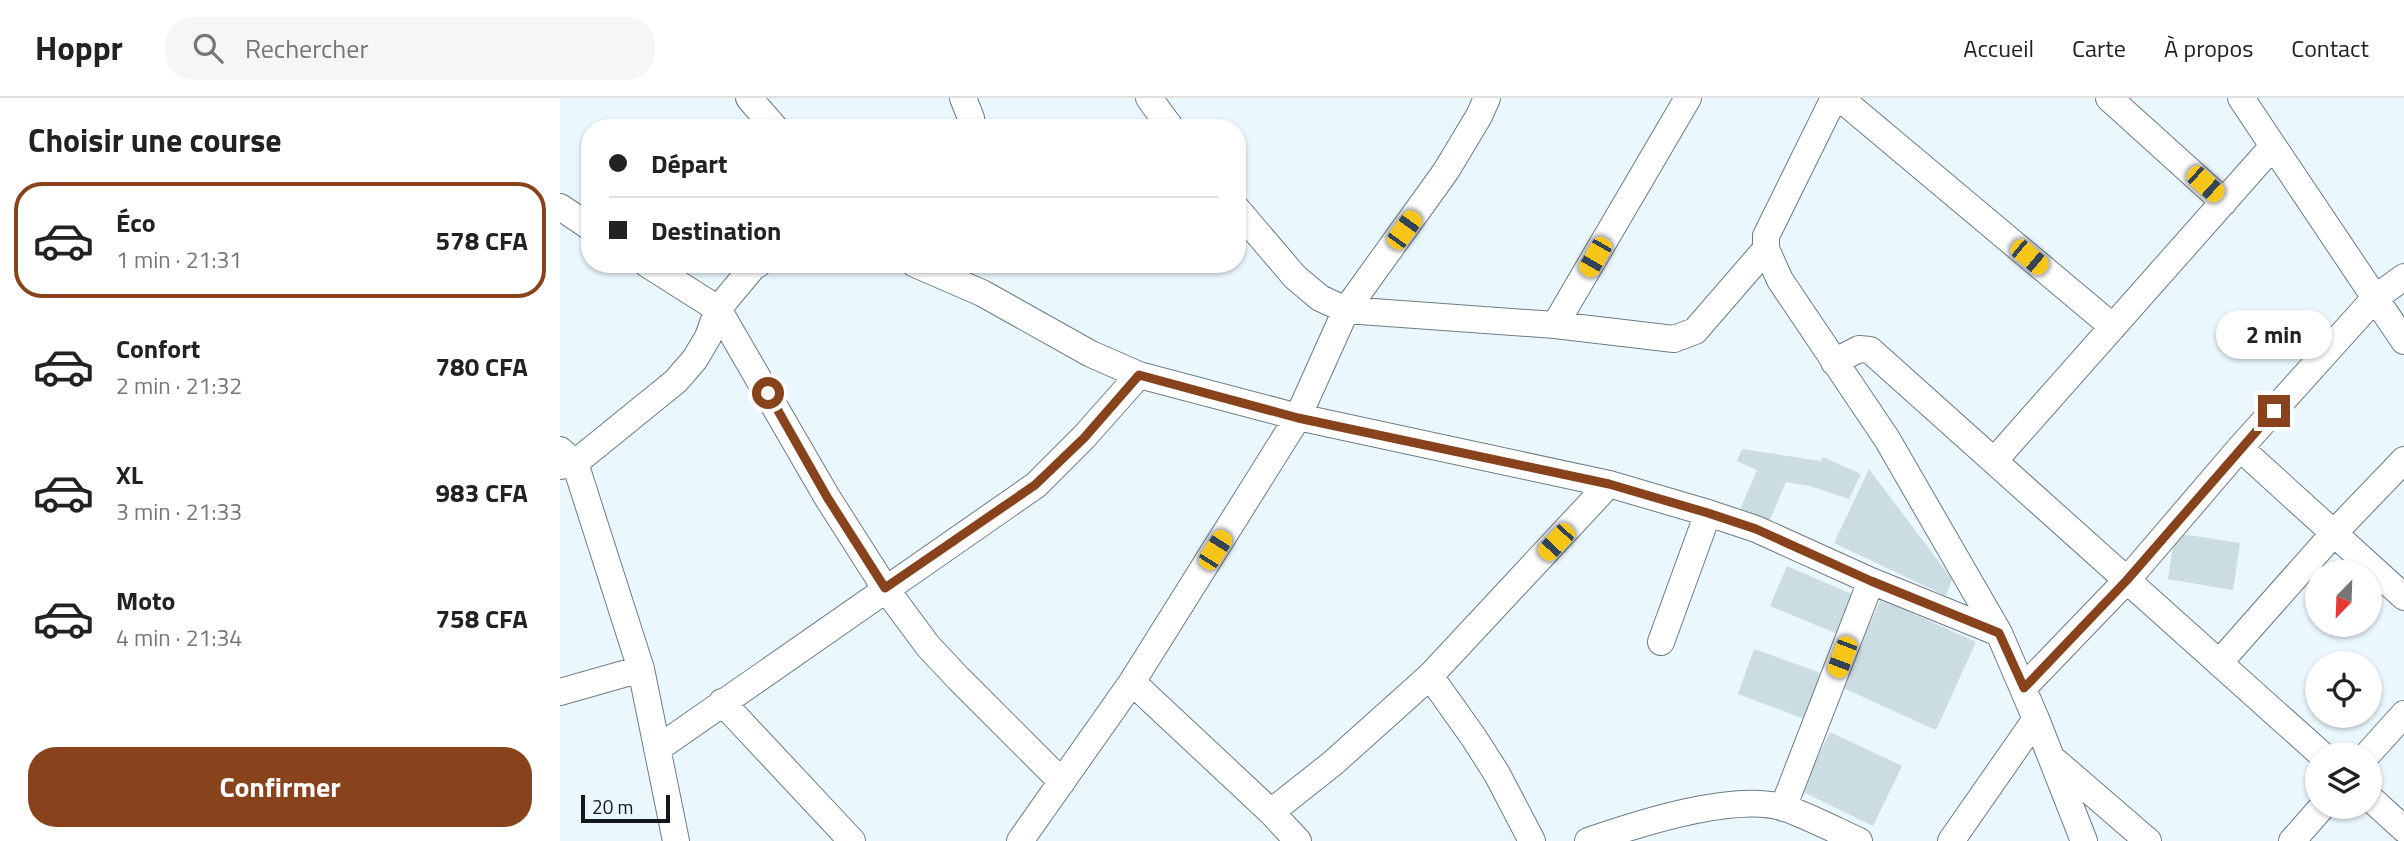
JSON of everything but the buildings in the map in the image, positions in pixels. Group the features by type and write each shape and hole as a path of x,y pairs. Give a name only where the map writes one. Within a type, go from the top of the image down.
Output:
{"street":[{"path":"749,98 767,119"},
{"path":"1149,98 1164,119"},
{"path":"1020,841 1132,682 1298,418 1346,310 1446,171 1487,98"},
{"path":"1555,325 1688,98"},
{"path":"1834,98 1766,236 1766,249 1780,280 1887,439 1999,633 2024,688 2084,841"},
{"path":"1840,98 2113,327"},
{"path":"2109,98 2224,202"},
{"path":"2241,98 2404,341"},
{"path":"965,99 971,119"},
{"path":"1994,461 2273,146"},
{"path":"560,207 581,221"},
{"path":"1246,219 1295,277 1320,298 1346,310 1555,325 1674,339 1695,331 1766,249"},
{"path":"661,273 718,309 827,497 885,588 928,646 1062,782"},
{"path":"676,841 641,669 565,459 676,381 695,359 708,337 718,309 748,273"},
{"path":"936,273 982,293 1091,354 1139,375 1298,418 1609,484 1708,513 1756,529 1871,581 1999,633"},
{"path":"2024,688 2127,580 2240,448 2375,298 2404,277"},
{"path":"1834,362 1859,349 1870,350 2308,742"},
{"path":"657,749 1035,485 1084,438 1139,375"},
{"path":"2240,448 2404,597"},
{"path":"2219,663 2334,533 2404,460"},
{"path":"1271,812 1333,763 1430,676 1609,484"},
{"path":"1661,642 1708,513"},
{"path":"1783,808 1871,581"},
{"path":"560,692 641,669"},
{"path":"1430,676 1497,774 1532,841"},
{"path":"1132,682 1271,812 1298,841"},
{"path":"722,702 852,841"},
{"path":"2379,742 2404,713"},
{"path":"1951,841 2036,719"},
{"path":"2050,756 2148,841"},
{"path":"1588,841 1674,816 1724,806 1758,804 1783,808 1859,841"},
{"path":"2382,809 2404,829"},
{"path":"2292,841 2311,819"}],"route":[{"path":"768,393 827,497 885,588 1035,485 1084,438 1139,375 1298,418 1609,484 1756,529 1871,581 1999,633 2024,688 2127,580 2274,411"}]}
